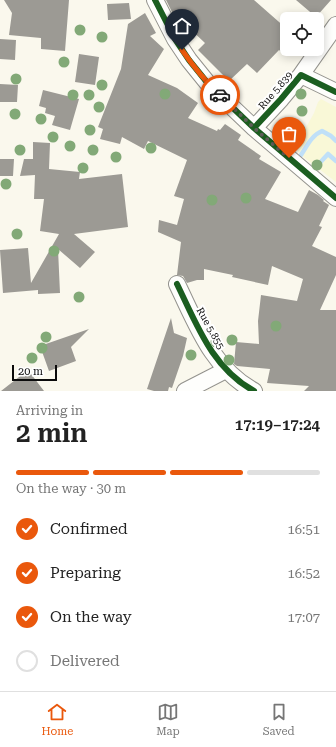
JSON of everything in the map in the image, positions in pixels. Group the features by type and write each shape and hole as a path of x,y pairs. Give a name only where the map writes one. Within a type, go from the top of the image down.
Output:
{"street":[{"path":"155,0 175,39 189,60 210,86 254,128 336,198"},
{"path":"301,75 336,25"},
{"name":"Rue 5.839","path":"254,128 301,75 336,92"},
{"name":"Rue 5.855","path":"177,284 207,345 226,370 254,391"},
{"path":"185,391 226,370"}],"green space":[{"path":"321,99 336,107 336,182 301,155 297,150 298,142 314,113 318,102"}],"building":[{"path":"4,0 69,0 65,51 41,49 41,38 9,35 12,13"},
{"path":"166,0 254,0 280,23 280,51 279,50 257,73 247,64 229,81 198,50 205,43 187,26 185,28 174,16"},
{"path":"296,0 331,0 320,12 310,12"},
{"path":"129,3 131,19 108,20 107,4"},
{"path":"145,13 156,33 150,36 164,49 148,75 177,88 198,103 188,118 217,131 218,129 220,130 225,124 241,135 238,140 261,156 259,159 281,172 265,199 298,212 309,190 318,195 329,205 319,226 322,227 312,246 336,257 336,275 320,310 336,310 336,391 304,391 309,386 267,383 270,369 237,366 234,364 236,342 259,344 258,321 261,295 297,301 303,279 272,266 268,285 232,277 233,275 204,269 204,280 197,280 187,283 183,276 177,275 181,242 158,232 159,220 177,225 184,199 174,196 187,160 148,141 144,149 122,137 120,144 100,139 103,129 98,127 121,69 128,24"},
{"path":"0,39 16,40 15,60 0,59"},
{"path":"79,54 99,57 95,85 75,82"},
{"path":"0,84 18,85 17,102 0,102"},
{"path":"43,90 79,99 70,130 52,125 55,116 45,113 46,108 39,106"},
{"path":"33,142 50,143 49,169 80,172 79,179 122,174 128,227 74,234 95,252 80,268 58,249 60,293 38,294 38,290 3,293 0,250 28,248 31,283 59,234 40,231 44,199 34,199 35,175 20,176 24,159 33,159"},
{"path":"0,159 14,159 13,176 0,176"},
{"path":"171,318 174,333 187,338 183,356 172,388 169,387 168,391 154,391 147,389"},
{"path":"89,329 71,347 76,361 49,371 40,346"},
{"path":"28,370 44,391 1,391"}],"waterway":[{"path":"301,155 313,138 322,131 336,141"},
{"path":"316,167 328,154 336,161"}],"cycle path":[{"path":"155,0 175,39 189,60 210,86 254,128 336,198"},
{"path":"254,128 301,75 336,92"},
{"path":"177,284 199,330 216,358 239,381 254,391"}],"way so far":[{"path":"220,95 254,128 289,158"}],"route":[{"path":"182,50 210,86 220,95"}]}
